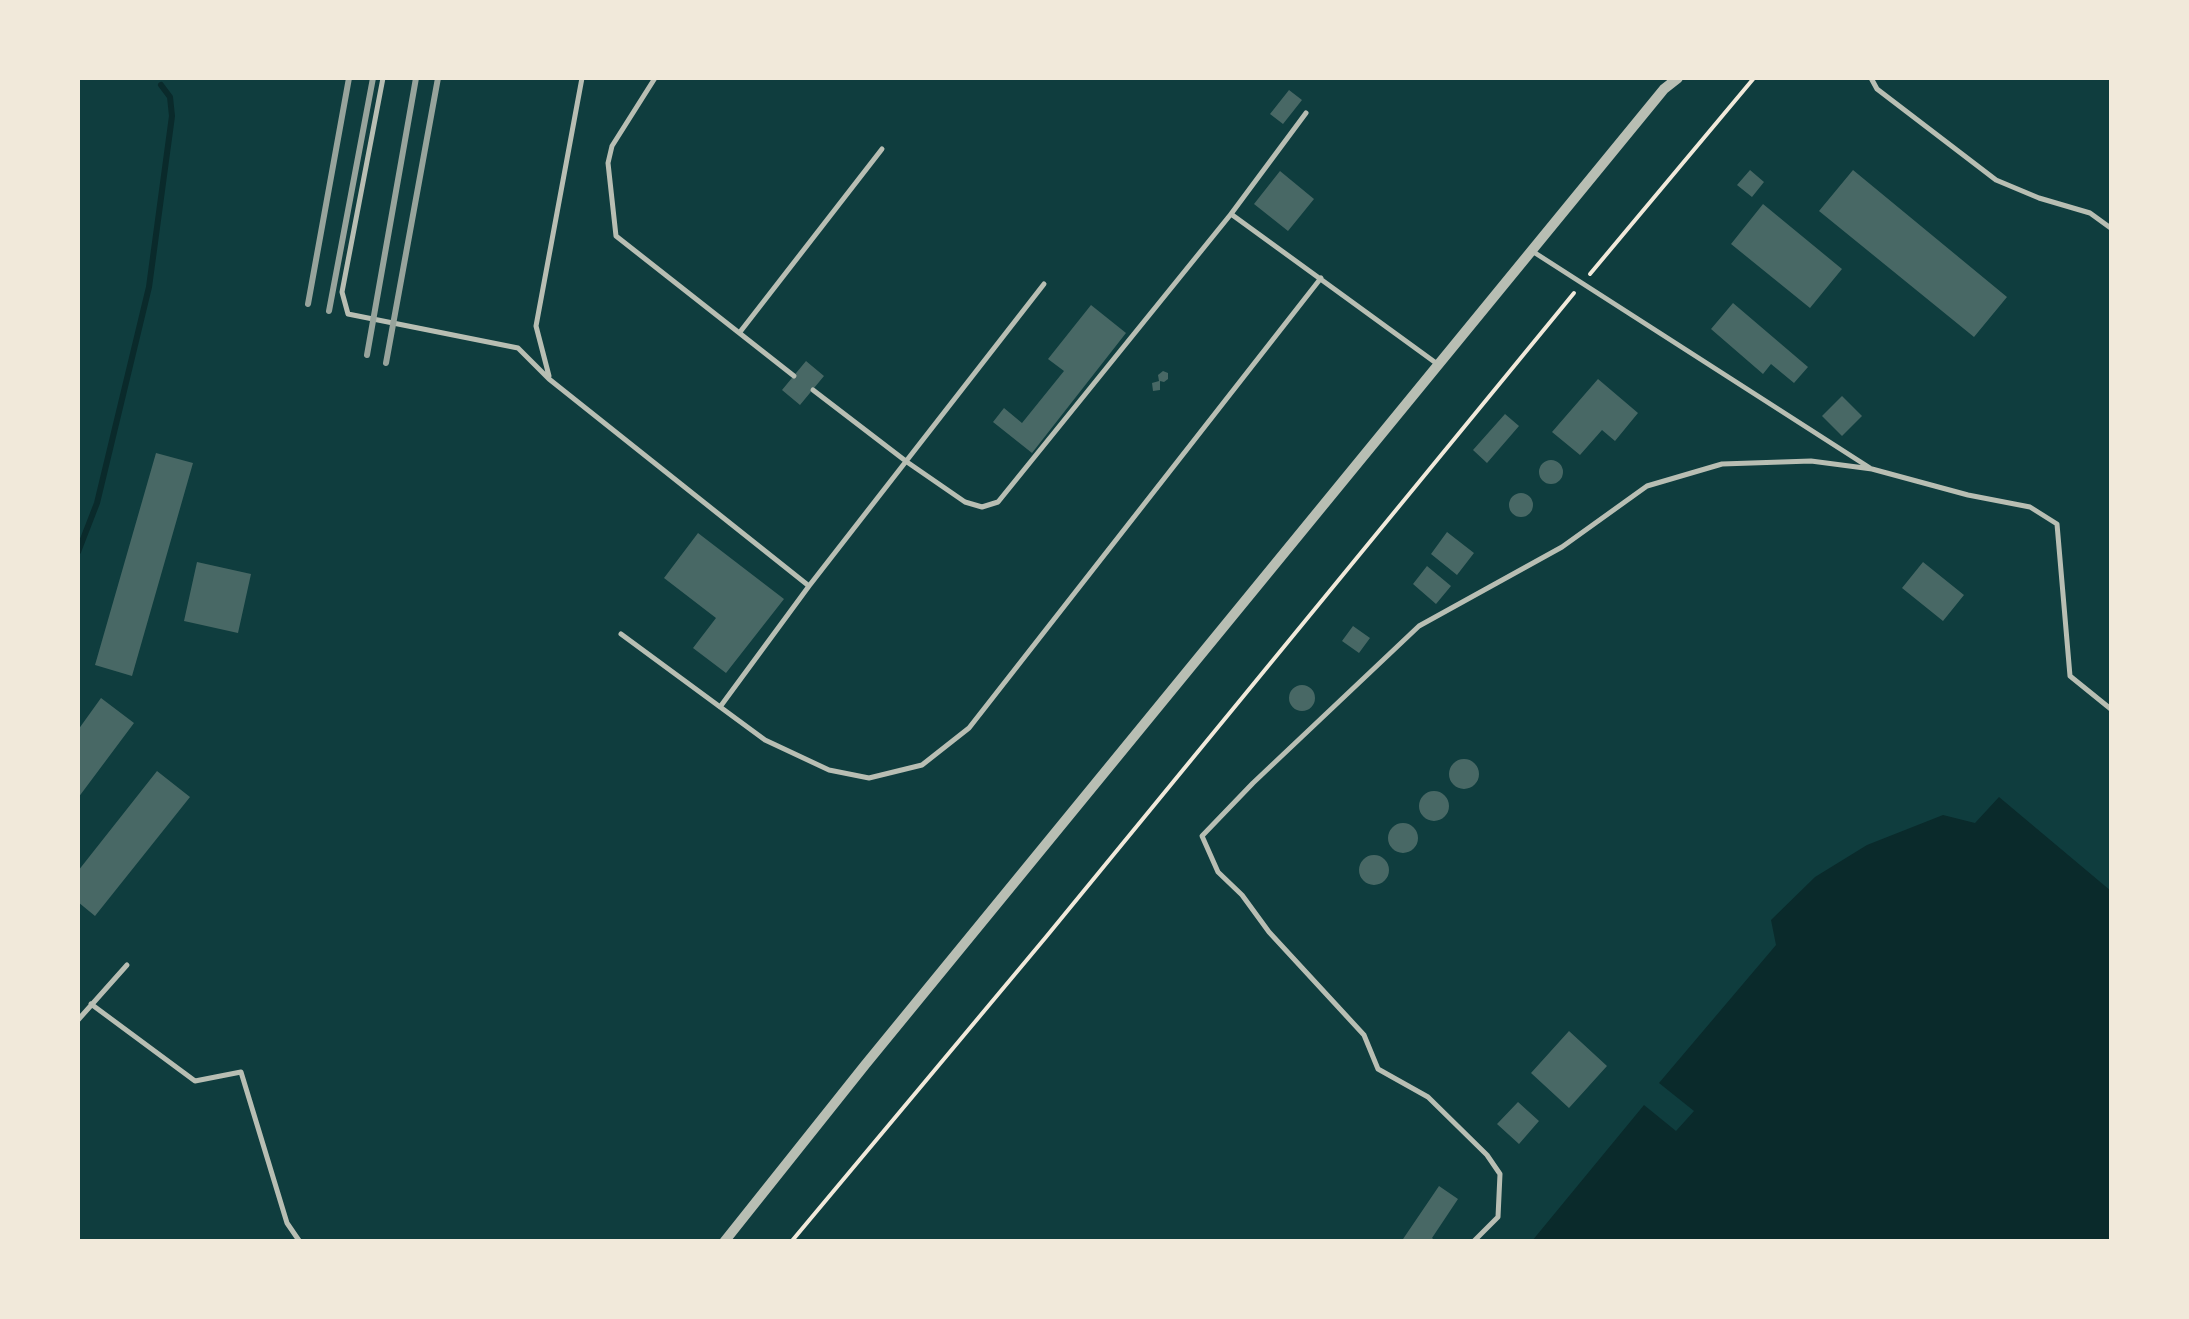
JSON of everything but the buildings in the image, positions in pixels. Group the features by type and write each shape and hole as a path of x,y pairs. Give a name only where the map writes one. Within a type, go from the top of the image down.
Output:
{"street":[{"path":"724,1242 1664,89 1678,78"}],"lane":[{"path":"383,78 342,292 348,314 518,348 549,379 809,586"},
{"path":"549,379 536,326 582,78"},
{"path":"655,78 612,146 608,162 616,236 794,376"},
{"path":"1871,78 1877,89 1996,180 2090,213 2112,229"},
{"path":"813,390 965,502 982,507 998,502 1231,214 1306,113"},
{"path":"740,333 882,149"},
{"path":"1231,214 1438,365"},
{"path":"1532,252 1872,470"},
{"path":"621,634 764,740 829,770 869,778 922,764 970,728 1321,278"},
{"path":"720,707 1044,284"},
{"path":"1473,1242 1498,1217 1500,1174 1487,1155 1428,1097 1378,1069 1364,1035 1218,872 1202,836 1419,626 1562,546 1647,486 1722,464 1811,460 1872,470 2030,507 2057,524 2070,676 2112,710"},
{"path":"78,1020 127,965"},
{"path":"92,1004 195,1081 241,1072 287,1223 300,1242"}],"path":[{"path":"791,1242 1754,78"}],"water":[{"path":"1999,797 2111,891 2111,1241 1532,1241 1644,1105 1676,1131 1694,1111 1659,1083 1776,945 1771,920 1815,877 1867,845 1943,815 1975,823"}],"waterway":[{"path":"78,552 97,503 149,287 172,116 170,97 161,85"}],"railway":[{"path":"308,304 349,78"},
{"path":"329,311 373,78"},
{"path":"367,355 416,78"},
{"path":"386,363 438,78"}]}
